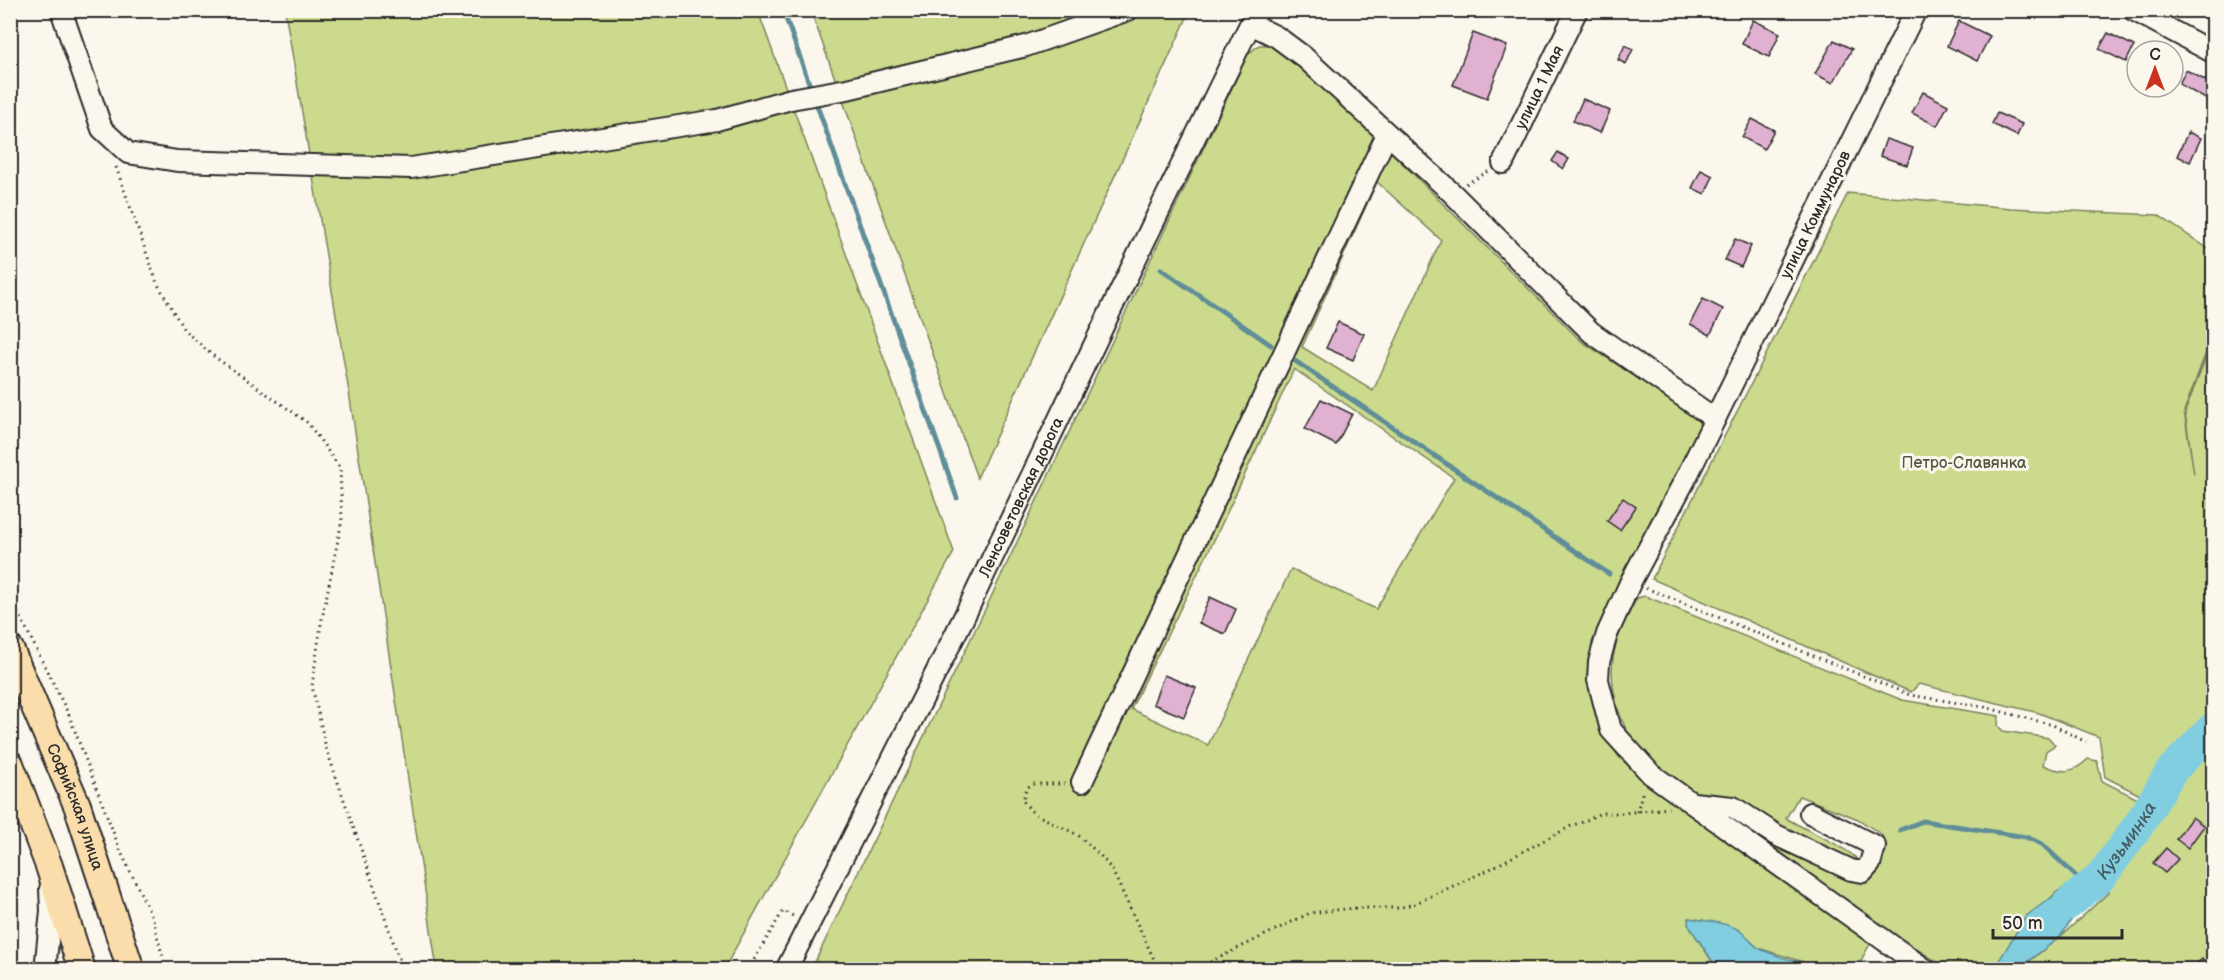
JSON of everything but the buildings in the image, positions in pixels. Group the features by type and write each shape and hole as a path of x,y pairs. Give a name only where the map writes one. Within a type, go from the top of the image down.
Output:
{"main road":[{"name":"Софийская улица","path":"10,649 77,805 130,969"},
{"path":"10,764 49,866 82,969"}],"street":[{"path":"61,10 102,129 128,153 177,162 411,168 717,120 791,99 847,89 1026,46 1128,10"},
{"name":"улица 1 Мая","path":"1498,166 1577,10"},
{"name":"улица Коммунаров","path":"1916,10 1715,419 1631,581 1606,634 1599,662 1598,680 1611,730 1651,774 1926,969"},
{"path":"2133,10 2214,53"},
{"path":"1254,17 1304,57 1452,193 1591,332 1715,419"},
{"name":"Ленсоветовская дорога","path":"786,969 964,617 1254,17"},
{"path":"1082,782 1388,134"},
{"path":"1690,802 1733,807 1776,835 1851,870 1863,872 1870,864 1875,846 1810,813"},
{"path":"45,969 51,912 49,866"},
{"path":"776,969 809,923"}],"path":[{"path":"114,162 157,283 184,330 212,355 308,423 340,468 342,520 321,624 312,686 326,748 403,969"},
{"path":"1459,189 1498,166"},
{"path":"1631,581 1910,695 1984,707 2041,722 2086,742"},
{"path":"10,596 68,713 120,850 153,919 166,969"},
{"path":"1082,782 1033,784 1026,788 1023,801 1033,813 1078,835 1099,854 1112,870 1159,969"},
{"path":"1194,969 1310,913 1354,908 1400,908 1416,903 1486,871 1573,825 1601,813 1670,808 1690,802"},
{"path":"748,969 783,911 809,923"}],"green space":[{"path":"285,11 758,11 954,552 724,969 437,969 349,392"},
{"path":"811,11 1190,11 977,478"},
{"path":"1259,45 1271,45 1305,69 1581,341 1697,417 1701,428 1699,439 1592,642 1590,682 1601,731 1619,757 1643,778 1689,809 1870,944 1860,962 1844,966 1810,964 1758,948 1739,930 1690,918 1688,924 1715,969 811,970 992,595 1248,54","holes":["1377,182 1441,240 1373,391 1302,347","1294,369 1454,478 1376,609 1291,569 1208,745 1131,709 1217,534"]},
{"name":"Петро-Славянка","path":"1848,193 2011,208 2158,215 2213,252 2213,334 2184,411 2194,474 2185,412 2213,338 2213,579 2205,540 2213,591 2213,714 2144,797 2105,777 2099,737 2039,713 1919,684 1911,692 1652,579"},
{"path":"1645,596 1902,700 1999,716 1998,726 2003,731 2049,738 2055,745 2046,751 2043,765 2067,771 2083,764 2088,759 2097,761 2102,781 2142,801 2109,851 2079,879 2055,893 1998,963 2005,969 1948,969 1862,914 1729,822 1728,813 1874,874 1886,851 1882,835 1858,819 1799,796 1786,818 1849,853 1856,858 1853,863 1697,794 1667,775 1641,751 1622,720 1615,695 1612,670 1614,650 1629,612 1637,598"},
{"path":"2213,727 2213,969 2018,970 2060,937 2109,892 2100,878 2140,823 2172,770"}],"water":[{"path":"2100,878 2095,890 2080,907 2060,937 2018,969 2005,969 1997,964 2026,916 2066,887 2083,885"},
{"path":"1689,918 1733,927 1742,932 1760,949 1784,958 1809,964 1835,966 1860,962 1871,969 1715,969 1715,965 1688,924"}],"waterway":[{"path":"783,10 957,498"},
{"path":"1161,269 1271,345"},
{"path":"1295,361 1609,574"},
{"name":"Кузьминка","path":"2068,904 2100,878 2140,823 2172,770 2214,727"},
{"path":"1900,830 1923,821 2026,837 2042,844 2082,882 2090,886"}]}
